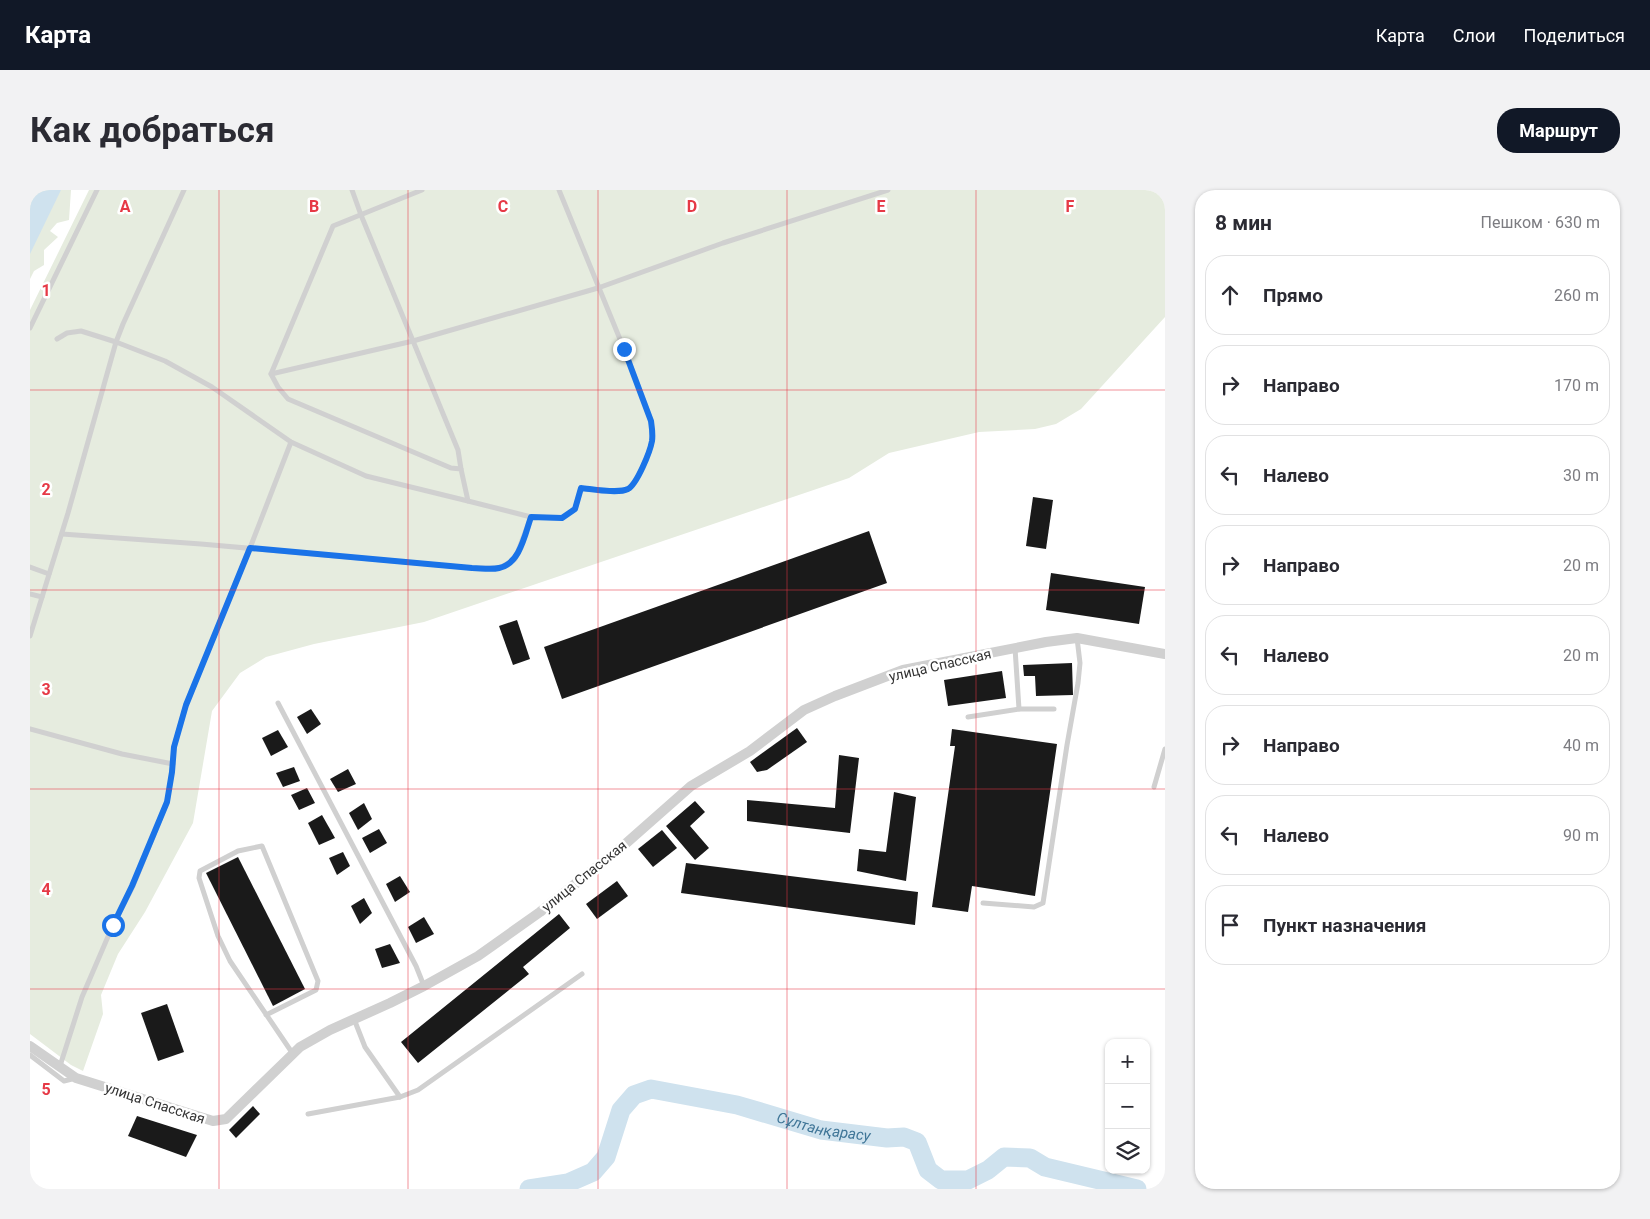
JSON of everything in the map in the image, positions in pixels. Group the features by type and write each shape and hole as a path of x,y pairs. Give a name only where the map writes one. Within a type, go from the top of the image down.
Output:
{"street":[{"name":"улица Спасская","path":"30,1046 76,1078 213,1121 226,1119 300,1047 330,1030 424,986 478,956 532,917 623,846 691,786 750,751 804,710 903,670 1046,642 1078,638 1165,654"}],"lane":[{"path":"30,328 97,190"},
{"path":"30,636 62,534 116,342 184,190"},
{"path":"352,190 458,450 468,501"},
{"path":"271,374 333,226 422,190"},
{"path":"56,339 66,333 81,332 116,342 165,361 212,387 291,442 366,476 531,517 562,518 575,509 581,488 618,491 627,490 635,483 652,443 652,431 651,421 559,190"},
{"path":"271,374 412,341 598,288 723,243 888,190"},
{"path":"271,374 278,387 288,399 451,468 461,470"},
{"path":"60,1067 82,997 167,802 174,747 186,705 291,442"},
{"path":"62,534 463,567 500,568 515,559 531,517"},
{"path":"30,567 49,574"},
{"path":"30,594 42,597"},
{"path":"982,904 1034,907 1042,902 1078,684 1080,663 1078,638"},
{"path":"1015,648 1019,709"},
{"path":"278,703 416,966 424,986"},
{"path":"968,718 1019,709 1054,709"},
{"path":"30,729 122,754 173,764"},
{"path":"1154,787 1165,749"},
{"path":"266,1015 316,990 318,981 262,846 238,851 200,871 199,878 218,936 230,961 266,1015 292,1054"},
{"path":"308,1114 400,1097 418,1090 582,974"},
{"path":"354,1019 365,1047 400,1097"},
{"path":"30,1055 64,1081 76,1078"}],"shaded area":[{"path":"30,190 71,190 69,220 57,223 50,231 58,237 44,250 44,265 34,271 30,279"},
{"path":"89,190 1165,190 1165,317 1081,409 1056,424 1035,429 979,432 889,453 849,478 424,622 314,644 266,657 240,673 212,711 193,823 145,912 118,954 101,995 103,1014 83,1071 71,1065 30,1034 30,310"}],"water":[{"path":"30,190 61,190 30,254"}],"building":[{"path":"1033,497 1053,500 1046,549 1026,546"},
{"path":"869,531 887,583 562,699 544,647"},
{"path":"1051,573 1145,587 1139,624 1046,610"},
{"path":"517,620 530,659 513,665 499,626"},
{"path":"1072,663 1073,695 1036,696 1035,676 1024,676 1023,665"},
{"path":"1002,671 1006,698 948,706 944,680"},
{"path":"311,709 321,724 307,734 297,717"},
{"path":"797,728 807,742 767,770 757,772 750,762"},
{"path":"952,729 1057,744 1035,896 972,886 968,912 932,907 955,746 950,746"},
{"path":"278,730 288,747 271,756 262,738"},
{"path":"839,755 859,758 850,833 747,821 747,800 835,808"},
{"path":"294,767 300,781 283,787 276,773"},
{"path":"348,769 356,784 338,792 330,779"},
{"path":"307,788 315,803 299,810 291,795"},
{"path":"894,792 916,797 906,881 857,871 859,849 886,852"},
{"path":"695,801 705,812 690,826 709,848 695,860 666,826"},
{"path":"364,803 372,819 358,830 349,813"},
{"path":"322,815 335,838 319,845 308,823"},
{"path":"379,829 387,843 370,853 362,838"},
{"path":"662,830 677,848 653,867 638,849"},
{"path":"343,852 350,866 337,875 329,858"},
{"path":"238,857 305,989 273,1006 206,873"},
{"path":"686,863 918,892 915,925 681,893"},
{"path":"400,876 410,892 395,902 386,884"},
{"path":"617,881 628,896 597,919 586,904"},
{"path":"364,898 372,913 360,924 351,906"},
{"path":"559,914 570,928 523,967 529,974 418,1063 401,1042"},
{"path":"424,917 434,934 416,943 408,927"},
{"path":"390,944 400,963 382,968 375,949"},
{"path":"167,1004 184,1052 158,1061 141,1013"},
{"path":"253,1106 260,1114 236,1138 229,1130"},
{"path":"137,1116 197,1135 186,1157 128,1136"}],"waterway":[{"name":"Сұлтанқарасу","path":"529,1189 568,1183 593,1172 606,1157 621,1110 634,1095 651,1089 737,1105 821,1130 887,1138 904,1137 917,1142 928,1170 941,1180 968,1180 988,1170 1004,1157 1030,1158 1045,1167 1137,1189"}],"route":[{"path":"113,925 132,886 167,802 174,747 186,705 250,548 472,568 500,568 509,564 515,559 531,517 562,518 575,509 581,488 618,491 627,490 635,483 652,443 652,431 651,421 624,349"}]}
